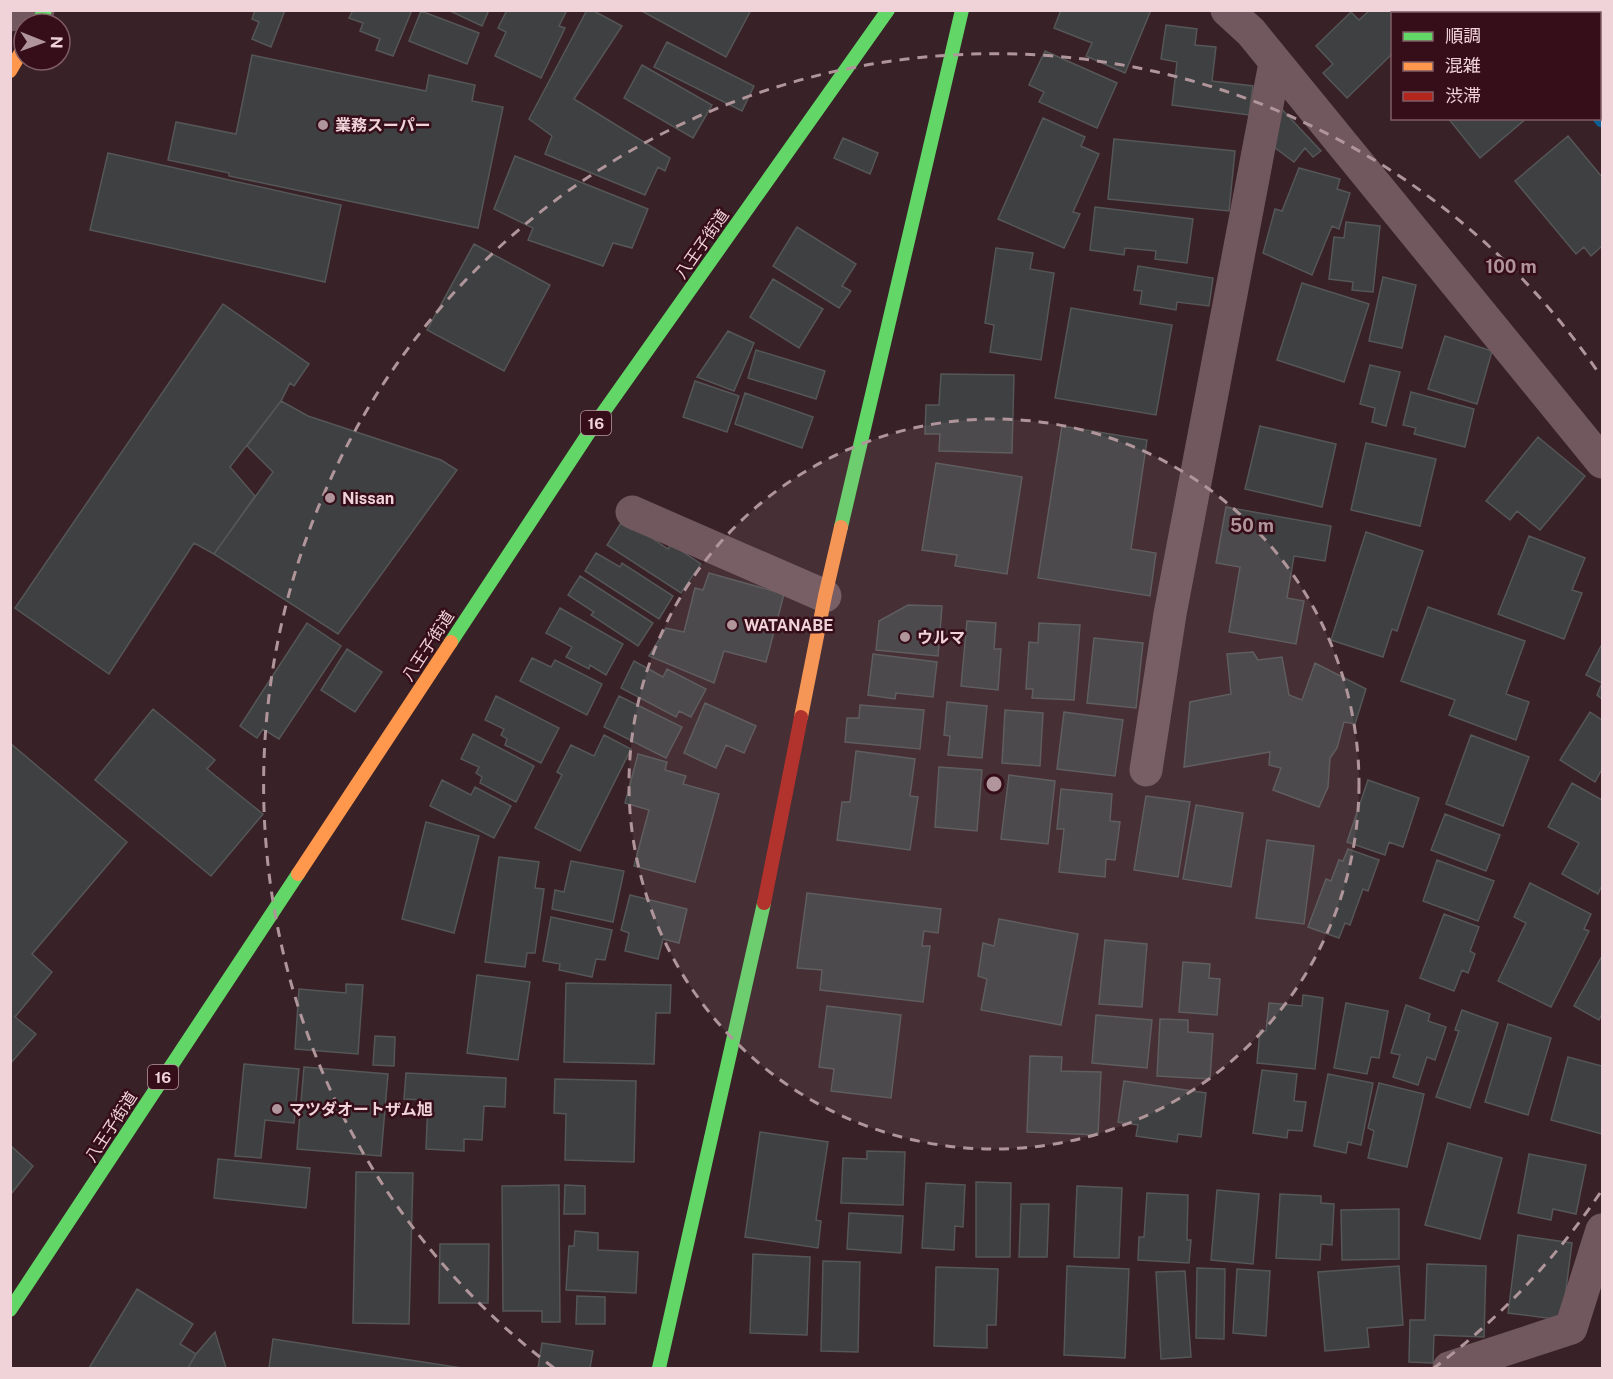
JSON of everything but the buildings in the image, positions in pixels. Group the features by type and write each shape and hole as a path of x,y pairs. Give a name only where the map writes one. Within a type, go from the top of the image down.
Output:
{"main road":[{"name":"八王子街道","path":"13,1302 581,444 888,10"},
{"path":"659,1368 776,848 825,596 962,10"}],"street":[{"path":"10,15 38,10"},
{"path":"1227,10 1251,32 1602,462"},
{"path":"1146,770 1170,614 1275,63"},
{"path":"632,512 825,596"},
{"path":"1449,1368 1571,1328 1602,1230"}],"traffic: fast":[{"path":"451,642 588,434 888,10"},
{"path":"841,527 962,10"},
{"path":"10,1310 298,874"},
{"path":"659,1368 764,903"}],"traffic: slow":[{"path":"801,717 841,527"},
{"path":"298,874 451,642"}],"traffic: jam":[{"path":"764,903 801,717"}],"place":[{"name":"業務スーパー","path":"323,125"},
{"name":"Nissan","path":"330,498"},
{"name":"WATANABE","path":"732,625"},
{"name":"ウルマ","path":"905,637"},
{"name":"マツダオートザム旭","path":"277,1109"}]}
